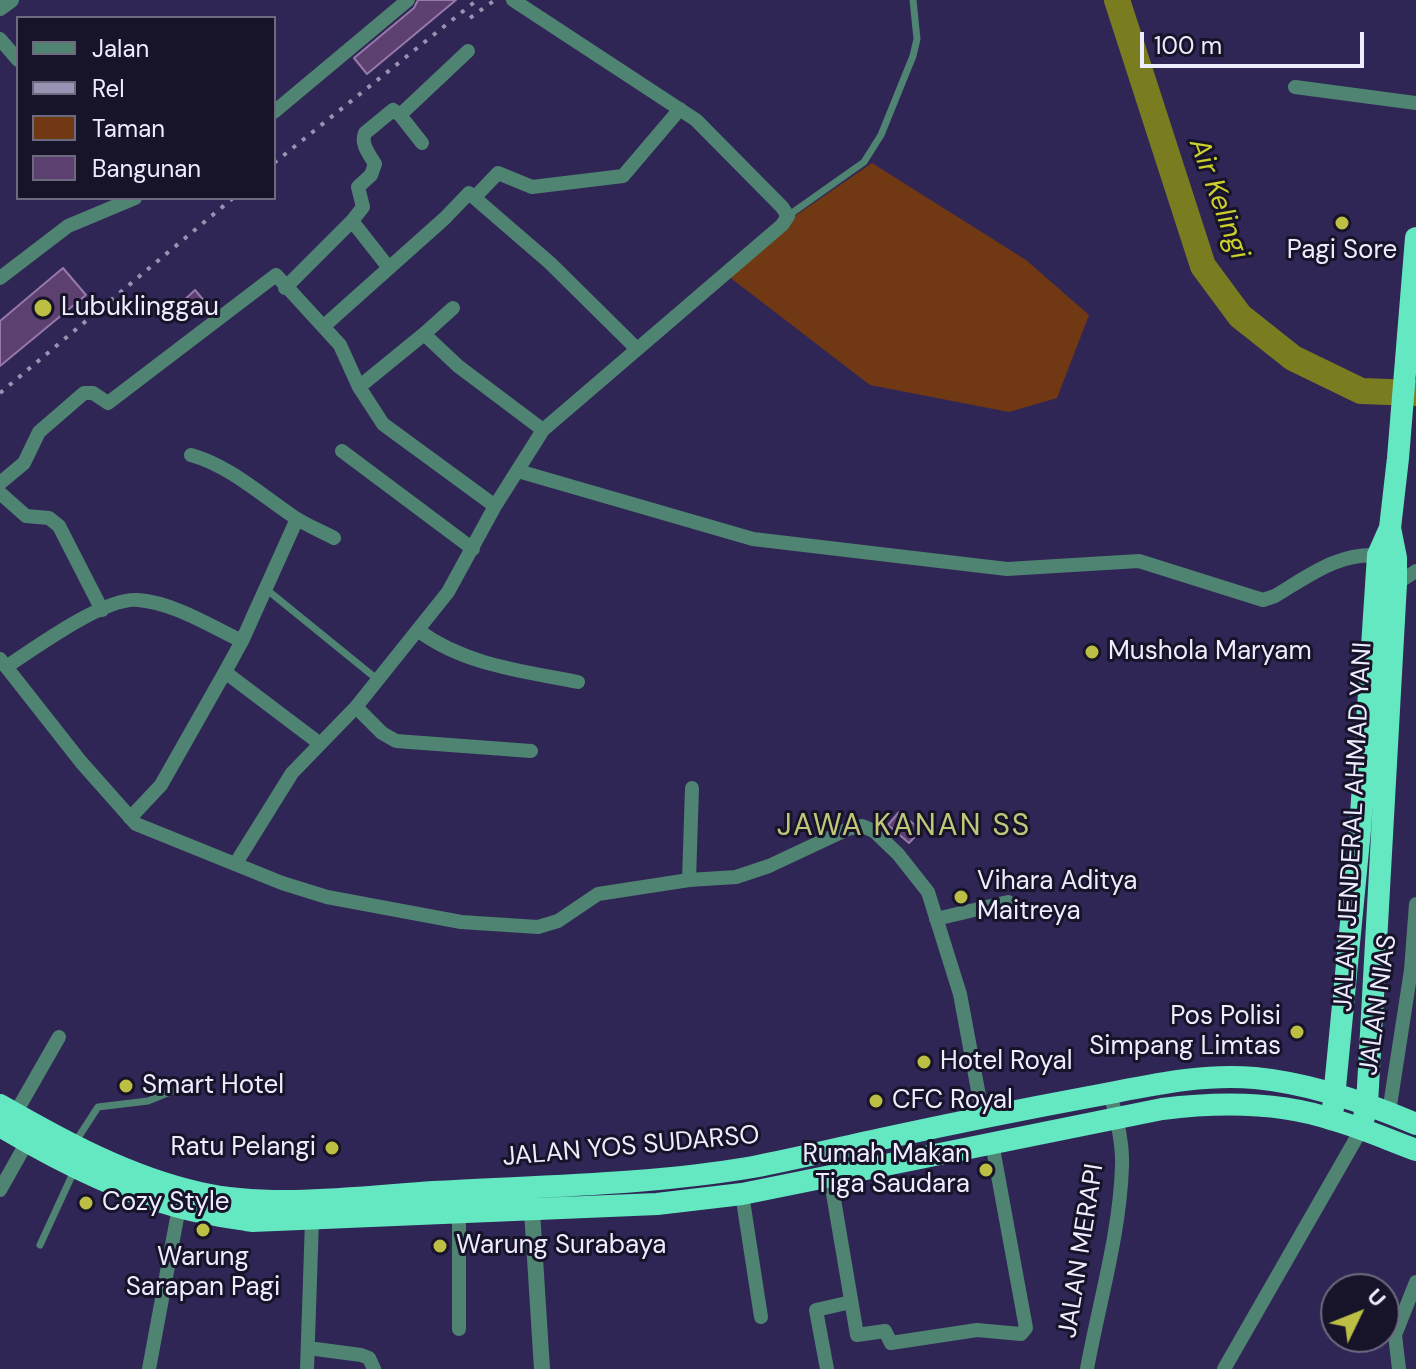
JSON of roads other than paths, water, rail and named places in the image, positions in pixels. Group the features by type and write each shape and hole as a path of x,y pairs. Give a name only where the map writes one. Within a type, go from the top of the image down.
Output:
{"highway":[{"name":"JALAN JENDERAL AHMAD YANI","path":"1361,1130 1367,1104 1402,570 1390,528 1416,238"},
{"name":"JALAN JENDERAL AHMAD YANI","path":"1331,1119 1358,855 1402,570"},
{"name":"JALAN YOS SUDARSO","path":"121,1177 162,1183 203,1194 312,1200 655,1179 753,1167 1161,1081 1206,1077 1257,1078 1335,1094 1416,1124"},
{"name":"JALAN YOS SUDARSO","path":"5,1115 75,1156 179,1207 252,1221 532,1211 657,1204 742,1194 1207,1103 1257,1105 1331,1119 1416,1150"},
{"name":"JALAN YOS SUDARSO","path":"5,1115 27,1142 75,1156"},
{"path":"532,1186 532,1211"}],"street":[{"path":"0,8 11,0"},
{"path":"276,110 408,0"},
{"path":"236,863 292,773 356,707 448,592 495,506 543,430 782,225 788,216 704,127 513,0"},
{"path":"0,39 16,58"},
{"path":"400,115 468,51"},
{"path":"1295,87 1416,103"},
{"path":"475,197 498,173 532,187 623,176 680,109"},
{"path":"285,288 363,207 358,187 371,175 375,164 363,137 393,110 422,143"},
{"path":"324,326 445,218 467,193 550,263 636,348"},
{"path":"0,278 68,226 130,200"},
{"path":"352,221 389,268"},
{"path":"0,483 24,463 39,432 84,393 93,393 108,403 276,275 346,354 359,387 376,415 393,433 495,506"},
{"path":"359,387 453,308"},
{"path":"424,334 473,378 543,430"},
{"path":"342,451 473,549"},
{"path":"191,455 210,460 297,519 334,538"},
{"path":"518,471 753,539 1007,569 1147,562 1249,598 1263,600 1339,559 1402,570"},
{"path":"0,493 26,516 49,518 59,526 102,610"},
{"path":"130,818 161,785 225,672 297,519"},
{"path":"242,641 164,605 135,599 73,624 3,663 130,818 140,826 282,883 327,897 461,922 538,927 558,921 598,894 689,880 736,877 769,866 848,829 862,826 874,831 898,854 928,892 960,994 983,1117"},
{"path":"419,631 440,646 491,665 578,682"},
{"path":"225,672 319,743"},
{"path":"356,707 382,733 396,741 531,751"},
{"path":"689,880 692,788"},
{"path":"936,919 1008,902"},
{"name":"JALAN NIAS","path":"1389,1112 1411,970 1416,904"},
{"path":"5,1115 59,1037"},
{"name":"JALAN MERAPI","path":"1088,1369 1123,1163 1110,1093"},
{"path":"1224,1369 1361,1130"},
{"path":"0,1190 27,1142"},
{"path":"830,1176 857,1335 885,1331 891,1343 977,1330 1024,1332 1026,1328 992,1143"},
{"path":"742,1194 761,1317"},
{"path":"149,1369 179,1207"},
{"path":"532,1211 542,1369"},
{"path":"459,1214 459,1329"},
{"path":"307,1369 312,1220"},
{"path":"1399,1369 1395,1335 1416,1282"},
{"path":"827,1369 816,1310 851,1302"},
{"path":"308,1348 361,1355 369,1358 374,1369"}],"lane":[{"path":"788,216 864,162 881,135 913,56 917,39 913,0"},
{"path":"266,589 378,680"},
{"path":"40,1245 98,1107 148,1101 180,1088"}],"waterway":[{"name":"Air Kelingi","path":"1117,0 1203,266 1240,316 1293,358 1361,391 1416,393"}],"railway":[{"path":"276,161 477,0"},
{"path":"470,18 495,0"},
{"path":"0,393 231,200"}],"place":[{"name":"Pagi Sore","path":"1342,223"},
{"name":"Lubuklinggau","path":"43,308"},
{"name":"Mushola Maryam","path":"1092,652"},
{"name":"Vihara Aditya Maitreya","path":"961,897"},
{"name":"Pos Polisi Simpang Limtas","path":"1297,1032"},
{"name":"Hotel Royal","path":"924,1062"},
{"name":"Smart Hotel","path":"126,1086"},
{"name":"CFC Royal","path":"876,1101"},
{"name":"Ratu Pelangi","path":"332,1148"},
{"name":"Rumah Makan Tiga Saudara","path":"986,1170"},
{"name":"Cozy Style","path":"86,1203"},
{"name":"Warung Sarapan Pagi","path":"203,1230"},
{"name":"Warung Surabaya","path":"440,1246"}],"district":[{"name":"JAWA KANAN SS","path":"904,827"}]}
